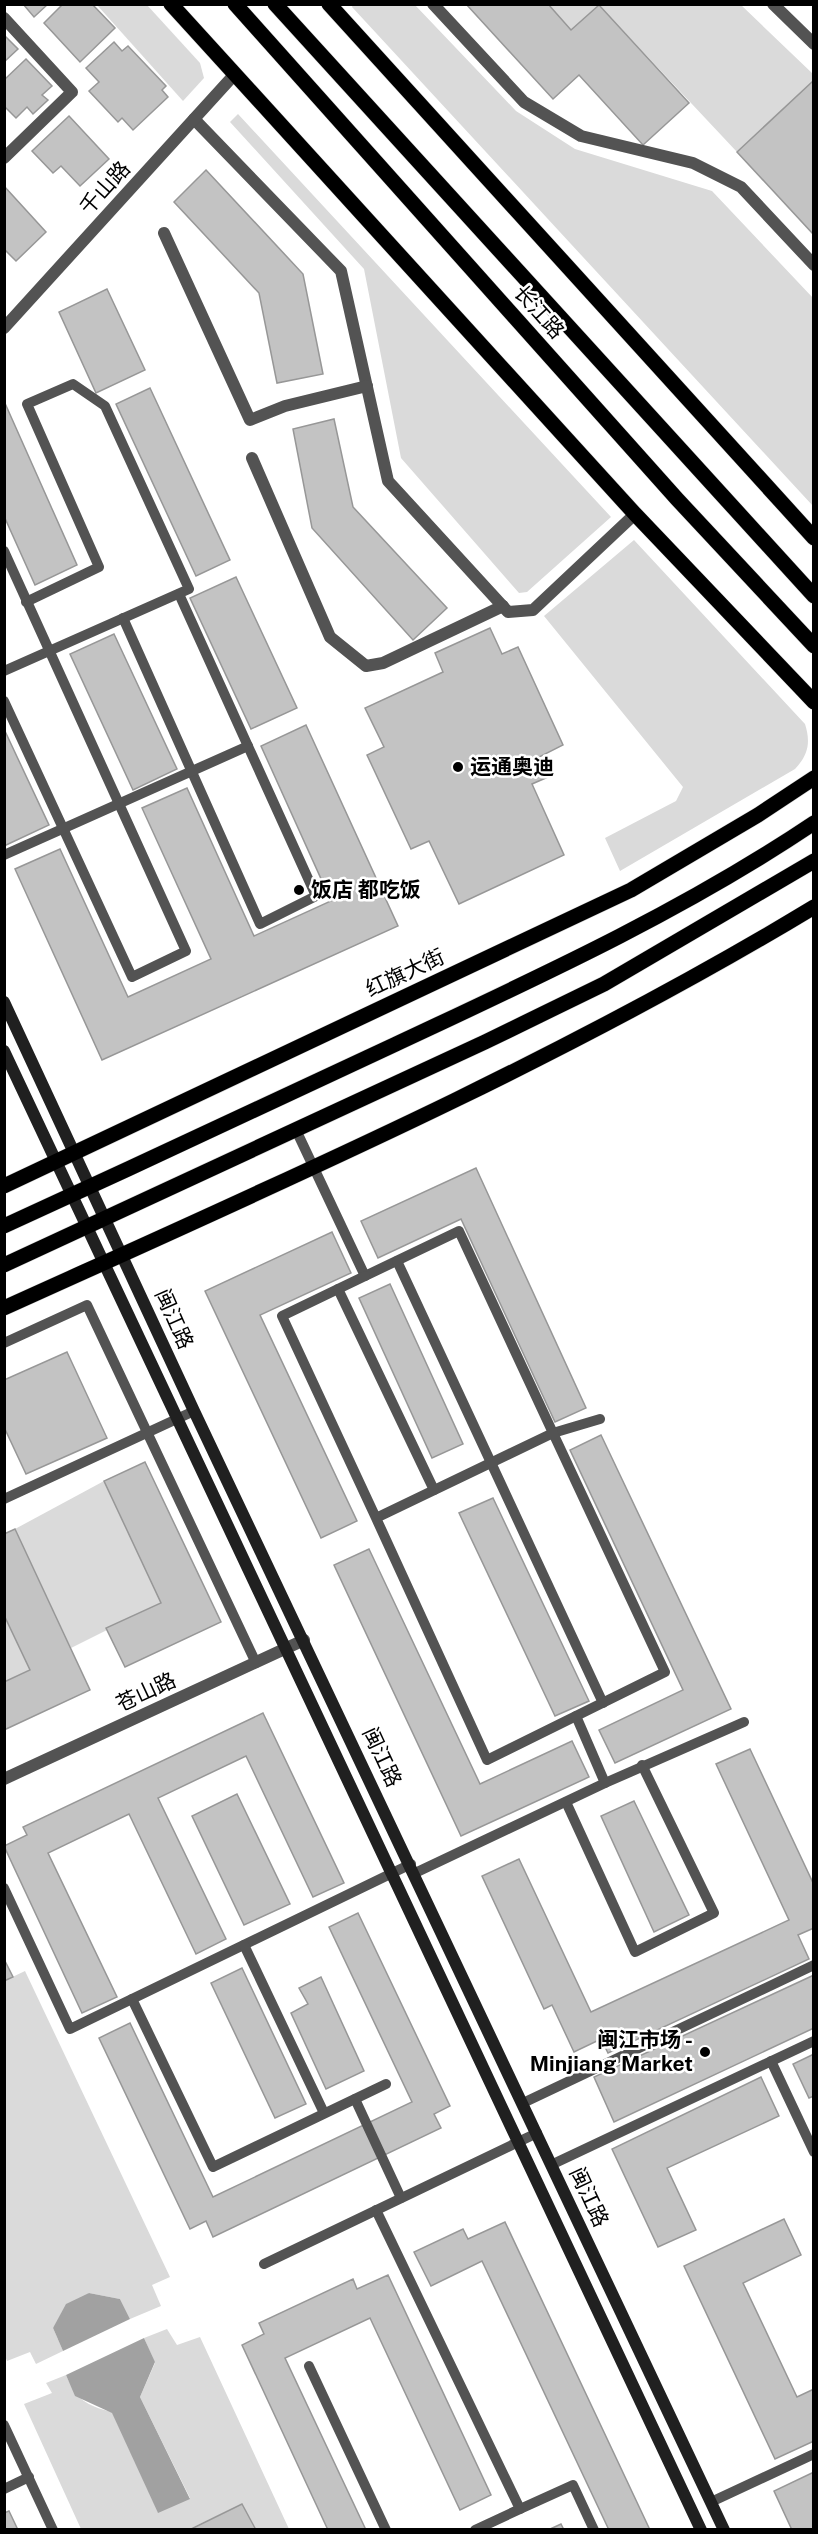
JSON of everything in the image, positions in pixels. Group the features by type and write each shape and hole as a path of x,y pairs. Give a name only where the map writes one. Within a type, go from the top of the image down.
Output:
{"main road":[{"path":"171,4 635,514 813,702"},
{"name":"长江路","path":"235,4 677,500 813,646"},
{"name":"长江路","path":"275,4 813,596"},
{"path":"329,4 813,538"},
{"path":"795,682 813,710"},
{"path":"809,781 813,770"},
{"name":"红旗大街","path":"4,1186 631,890 758,815 809,781"},
{"path":"4,1226 501,995 722,881 813,823"},
{"path":"4,1265 604,984 813,861"},
{"path":"4,1308 103,1263 124,1256 624,1016 734,956 813,907"},
{"name":"闽江路","path":"4,1002 124,1256 194,1411 413,1868 724,2529"},
{"name":"闽江路","path":"4,1051 701,2529"}],"street":[{"path":"433,4 524,102 581,136 693,163 741,187 813,265"},
{"path":"773,4 813,44"},
{"path":"4,18 72,92 4,158"},
{"name":"千山路","path":"4,328 234,75"},
{"path":"194,119 341,271 388,481 508,612 533,609 635,514"},
{"path":"164,233 250,420 285,406 367,386"},
{"path":"252,458 330,637 366,666 383,663 503,606"},
{"name":"苍山路","path":"4,1779 304,1640"}],"lane":[{"path":"4,671 189,589 105,406 73,384 27,404 99,567 26,602"},
{"path":"4,551 186,951 132,977 4,701"},
{"path":"123,618 260,924 316,896 179,594"},
{"path":"4,855 248,746"},
{"path":"296,1130 364,1276"},
{"path":"459,1231 665,1672 487,1760 282,1316 364,1276 459,1231"},
{"path":"397,1261 603,1703"},
{"path":"338,1289 434,1490"},
{"path":"4,1343 87,1305 256,1663"},
{"path":"4,1499 194,1411"},
{"path":"376,1518 553,1433 600,1419"},
{"path":"576,1716 605,1783"},
{"path":"4,1888 70,2029 390,1873 413,1868 566,1802 642,1765 744,1722"},
{"path":"566,1802 635,1952 714,1912 642,1765"},
{"path":"244,1944 324,2113"},
{"path":"523,2103 813,1965"},
{"path":"132,1999 213,2167 386,2084"},
{"path":"553,2164 813,2041"},
{"path":"771,2061 813,2151"},
{"path":"355,2099 401,2198"},
{"path":"264,2264 537,2133"},
{"path":"376,2210 519,2509"},
{"path":"309,2366 386,2529"},
{"path":"4,2424 53,2529"},
{"path":"711,2502 813,2454"},
{"path":"4,2490 29,2477"},
{"path":"475,2529 573,2485 594,2529"}],"shaded area":[{"path":"353,4 415,5 516,111 575,149 712,191 813,298 813,506 352,7"},
{"path":"97,5 147,5 200,63 204,78 183,101"},
{"path":"548,5 599,5 571,30"},
{"path":"599,5 741,5 813,74 813,81 737,152"},
{"path":"238,114 611,517 527,592 519,593 401,458 364,269 230,122"},
{"path":"634,540 805,724 808,743 803,759 795,769 620,871 605,838 676,801 683,787 544,616"},
{"path":"104,1481 161,1603 71,1648 15,1529"},
{"path":"4,1615 30,1670 4,1682"},
{"path":"25,1971 170,2277 152,2285 161,2306 130,2319 120,2299 89,2293 53,2328 63,2351 36,2364 30,2352 7,2361 5,2356 4,1981"},
{"path":"89,2293 120,2299 130,2319 63,2351 53,2328 66,2304"},
{"path":"167,2329 177,2345 200,2337 289,2529 256,2529 242,2504 189,2529 81,2529 24,2404 52,2393 46,2383 66,2375 78,2396 88,2404 112,2412 158,2512 190,2498 140,2397 155,2363 144,2338"},
{"path":"144,2338 155,2362 140,2397 190,2499 158,2513 112,2413 75,2396 66,2375"}],"building":[{"path":"23,4 48,4 34,17"},
{"path":"63,4 92,4 115,28 80,62 44,23"},
{"path":"466,4 548,4 571,30 599,5 689,103 643,145 579,75 553,99"},
{"path":"4,35 18,49 4,62"},
{"path":"114,42 122,51 128,46 166,86 162,90 168,97 133,130 122,118 118,122 89,91 99,82 86,68"},
{"path":"26,59 52,86 42,95 48,100 33,114 27,107 16,118 4,106 4,80"},
{"path":"814,82 814,235 737,152"},
{"path":"69,116 109,159 80,186 61,166 53,173 32,151"},
{"path":"206,170 303,274 323,374 277,383 259,293 174,202"},
{"path":"4,186 46,232 16,261 4,249"},
{"path":"107,289 145,370 96,393 59,312"},
{"path":"150,388 230,560 196,576 116,404"},
{"path":"4,401 77,565 35,585 4,516"},
{"path":"334,419 353,507 447,608 413,640 312,528 293,429"},
{"path":"236,577 297,708 251,729 190,598"},
{"name":"运通奥迪","path":"490,628 502,654 518,647 563,745 539,757 548,777 532,784 564,855 459,904 429,841 411,849 367,755 384,747 365,708 443,672 435,653"},
{"path":"114,634 177,769 133,790 70,654"},
{"path":"306,725 398,926 102,1060 15,869 60,849 128,997 211,959 142,808 187,788 254,936 331,901 261,746"},
{"path":"4,729 49,825 4,846"},
{"path":"476,1168 586,1408 555,1422 461,1219 378,1258 361,1221"},
{"path":"332,1232 351,1273 260,1315 357,1521 321,1538 205,1291"},
{"path":"390,1284 463,1444 432,1458 359,1298"},
{"path":"67,1352 107,1438 26,1474 4,1427 4,1380"},
{"path":"601,1435 731,1709 615,1763 599,1730 683,1690 570,1450"},
{"path":"145,1462 221,1622 125,1667 106,1628 161,1603 104,1481"},
{"path":"493,1498 589,1701 555,1716 459,1513"},
{"path":"15,1529 90,1690 4,1730 4,1682 30,1670 4,1615 4,1534"},
{"path":"369,1549 480,1784 572,1741 589,1777 461,1836 334,1565"},
{"path":"263,1713 344,1883 313,1897 246,1756 158,1798 226,1939 196,1954 129,1814 48,1853 117,1997 82,2013 4,1846 27,1835 23,1827"},
{"path":"750,1749 814,1885 814,1928 798,1935 809,1959 608,2053 601,2039 574,2052 552,2005 544,2009 482,1876 519,1859 591,2012 789,1920 716,1764"},
{"path":"237,1794 290,1904 244,1925 192,1816"},
{"path":"634,1801 689,1915 654,1932 601,1816"},
{"path":"358,1913 450,2106 434,2114 441,2128 213,2237 206,2221 190,2229 99,2038 130,2023 213,2197 412,2102 329,1927"},
{"path":"4,1959 13,1977 4,1981"},
{"path":"242,1968 306,2104 275,2118 211,1983"},
{"name":"闽江市场 - Minjiang Market","path":"814,1975 814,2028 614,2122 594,2077"},
{"path":"321,1977 364,2071 326,2089 291,2013 308,2004 299,1988"},
{"path":"814,2054 814,2096 809,2098 793,2064"},
{"path":"761,2077 779,2116 667,2168 696,2230 658,2247 612,2149"},
{"path":"784,2219 801,2255 743,2283 797,2397 814,2389 814,2441 775,2459 684,2266"},
{"path":"505,2222 650,2530 609,2530 482,2261 431,2286 414,2252 463,2229 468,2239"},
{"path":"388,2275 491,2495 460,2510 370,2318 285,2358 366,2530 328,2530 242,2345 264,2334 259,2323 353,2279 357,2289"},
{"path":"814,2472 814,2530 792,2530 774,2491"},
{"path":"242,2504 256,2530 189,2530"},
{"path":"9,2511 18,2530 4,2530 4,2513"},
{"path":"561,2524 564,2530 548,2530"}],"place":[{"name":"运通奥迪","path":"458,767"},
{"name":"饭店 都吃饭","path":"299,890"},
{"name":"闽江市场 - Minjiang Market","path":"705,2052"}]}
